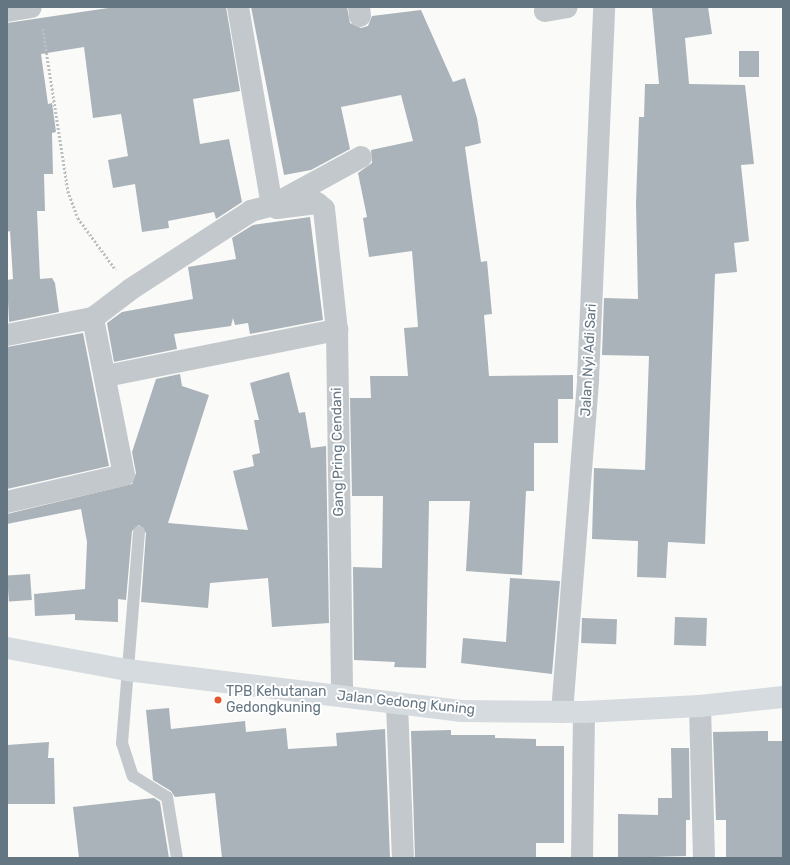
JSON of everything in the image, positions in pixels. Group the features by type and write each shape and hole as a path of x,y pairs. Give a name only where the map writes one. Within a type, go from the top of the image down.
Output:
{"main road":[{"name":"Jalan Gedong Kuning","path":"7,648 127,670 460,711 584,712 700,706 783,697"}],"street":[{"path":"238,7 273,205"},
{"path":"545,11 567,7"},
{"name":"Jalan Nyi Adi Sari","path":"562,712 588,379 604,7"},
{"path":"7,11 37,14"},
{"path":"7,335 93,318 131,289 252,211 273,205 361,157"},
{"name":"Gang Pring Cendani","path":"273,205 277,208 318,203 324,209 337,330 342,696"},
{"path":"7,502 124,475 106,376 93,318"},
{"path":"106,376 337,330"},
{"path":"397,704 403,858"},
{"path":"700,706 704,858"},
{"path":"582,858 584,712"}],"lane":[{"path":"139,532 122,743 127,764 144,785 167,797 177,858"}],"path":[{"path":"37,14 68,191 94,242 131,289"}],"building":[{"path":"115,7 226,7 240,91 193,99 200,144 229,139 242,202 216,219 214,212 168,221 169,228 142,232 135,184 113,188 108,160 128,156 121,114 93,118 84,47 41,54 48,104 52,103 56,132 52,133 53,174 44,174 45,211 37,211 40,279 52,278 55,283 59,312 9,322 7,280 13,279 10,231 7,232 7,23"},
{"path":"251,7 347,7 350,23 361,28 368,26 372,16 421,10 453,82 465,78 477,118 481,143 465,147 481,262 487,261 492,314 484,315 489,376 573,375 573,399 558,399 558,443 534,443 534,491 526,491 522,575 466,571 470,501 429,501 426,668 394,667 395,662 354,660 353,567 382,568 383,496 352,496 350,398 371,398 370,376 408,376 404,328 418,327 412,251 369,257 363,218 367,217 358,173 372,163 371,150 413,141 401,95 341,107 350,149 311,170 284,175"},
{"path":"708,7 712,34 685,38 689,84 745,85 754,164 741,165 749,241 734,243 737,272 715,274 705,544 668,542 666,578 637,577 638,541 592,539 594,468 645,470 649,356 602,355 604,298 638,299 636,203 639,117 644,117 645,84 659,84 652,8"},
{"path":"739,51 759,51 759,77 739,77"},
{"path":"310,217 323,320 250,334 248,323 235,325 233,318 231,326 174,334 177,349 114,362 107,323 122,312 193,299 188,267 236,259 232,238 253,225"},
{"path":"83,333 109,466 7,489 7,347"},
{"path":"289,372 299,413 305,412 311,448 326,446 329,623 272,627 268,578 210,583 208,608 141,602 146,533 139,525 132,531 126,600 118,599 118,622 75,620 75,614 35,616 34,594 85,589 87,542 81,509 7,524 7,514 132,484 136,473 132,452 156,379 180,374 182,386 209,395 168,523 248,530 233,471 254,466 252,455 260,453 254,420 259,420 250,383"},
{"path":"30,574 32,600 9,602 7,576"},
{"path":"510,578 560,581 552,674 461,663 463,638 506,642"},
{"path":"675,617 707,618 706,646 674,645"},
{"path":"582,618 617,619 616,644 581,643"},
{"path":"169,708 171,729 245,721 246,732 286,728 288,749 337,746 336,733 385,729 390,858 222,858 215,793 175,797 171,791 153,780 146,710"},
{"path":"451,730 451,735 495,735 495,738 536,739 536,746 564,746 564,843 536,843 536,858 415,858 411,731"},
{"path":"768,731 768,741 783,741 783,858 726,858 726,820 716,820 713,732"},
{"path":"49,742 48,758 54,758 55,804 7,804 7,745"},
{"path":"671,748 689,748 690,820 686,820 686,856 618,858 618,814 658,815 658,798 672,798"},
{"path":"154,798 160,802 169,858 79,858 73,807"}],"place":[{"name":"TPB Kehutanan Gedongkuning","path":"218,700"}]}
